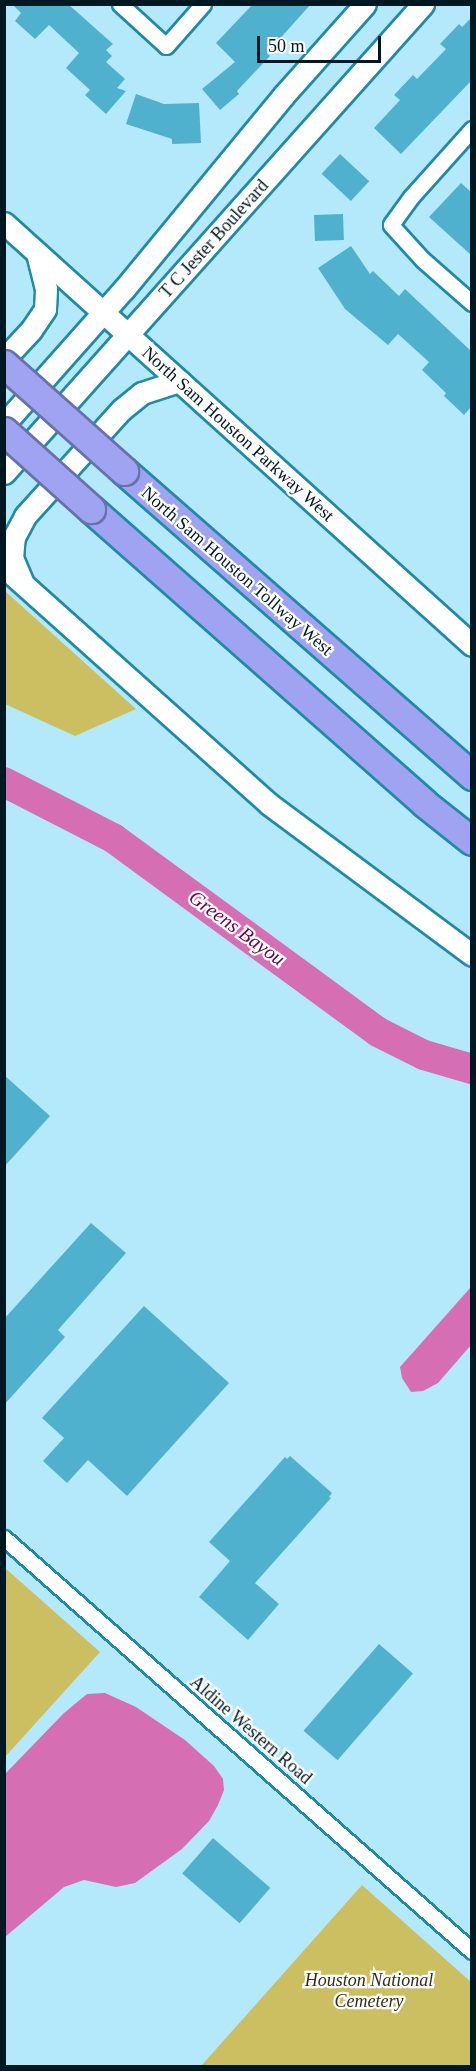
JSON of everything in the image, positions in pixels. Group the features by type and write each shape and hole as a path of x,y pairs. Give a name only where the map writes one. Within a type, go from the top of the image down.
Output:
{"highway":[{"name":"North Sam Houston Tollway West","path":"4,364 471,776"},
{"path":"4,431 471,841"}],"main road":[{"name":"T C Jester Boulevard","path":"4,424 104,312 284,96 365,4"},
{"name":"T C Jester Boulevard","path":"4,473 420,5"},
{"name":"North Sam Houston Parkway West","path":"4,224 471,645"},
{"path":"4,359 31,330 45,309 46,289 37,253"},
{"path":"22,582 12,558 14,537 25,516 121,410 142,393 179,381"},
{"path":"4,567 269,804 471,955"}],"street":[{"path":"120,4 166,46 203,4"},
{"path":"471,129 411,196 391,225 423,260 471,303"},
{"name":"Aldine Western Road","path":"4,1538 471,1951"}],"green space":[{"path":"4,591 136,709 75,736 5,704"},
{"path":"5,1568 100,1652 5,1757"},
{"name":"Houston National Cemetery","path":"362,1885 471,1982 471,2066 201,2066"}],"shaded area":[{"path":"471,1287 471,1345 438,1383 423,1391 411,1392 402,1378 400,1367"},
{"path":"105,1693 136,1707 185,1740 214,1766 223,1779 224,1790 218,1805 209,1821 182,1849 135,1883 116,1887 84,1880 64,1887 5,1937 5,1774 64,1713 87,1694"}],"building":[{"path":"12,4 68,4 113,44 106,50 112,56 106,62 125,79 117,88 126,91 106,114 85,95 90,90 66,68 79,53 49,25 35,39 15,21 21,13"},
{"path":"253,4 311,4 267,53 270,56 237,91 239,94 220,110 202,89 235,62 216,43"},
{"path":"471,18 471,81 401,154 374,128 400,100 394,95 413,75 417,79 446,49 440,44 459,24 462,27"},
{"path":"136,94 164,104 199,103 201,143 172,144 172,139 126,124"},
{"path":"340,154 369,181 351,201 322,174"},
{"path":"461,183 471,192 471,255 429,217"},
{"path":"343,214 344,240 315,241 314,215"},
{"path":"351,246 370,274 373,271 399,296 405,289 471,351 471,407 464,415 444,396 446,393 422,370 429,362 398,334 388,345 345,309 318,268"},
{"path":"4,1075 50,1116 4,1167"},
{"path":"91,1223 126,1253 58,1330 65,1337 4,1405 4,1319"},
{"path":"144,1306 229,1383 127,1496 88,1460 67,1483 43,1461 64,1438 42,1418"},
{"path":"290,1456 332,1493 329,1497 331,1498 255,1583 279,1604 248,1640 199,1597 230,1561 209,1542 285,1457 287,1459"},
{"path":"379,1644 413,1674 338,1760 304,1731"},
{"path":"213,1838 270,1888 240,1923 182,1873"}],"waterway":[{"name":"Greens Bayou","path":"4,782 113,838 378,1032 424,1055 472,1069"}]}
